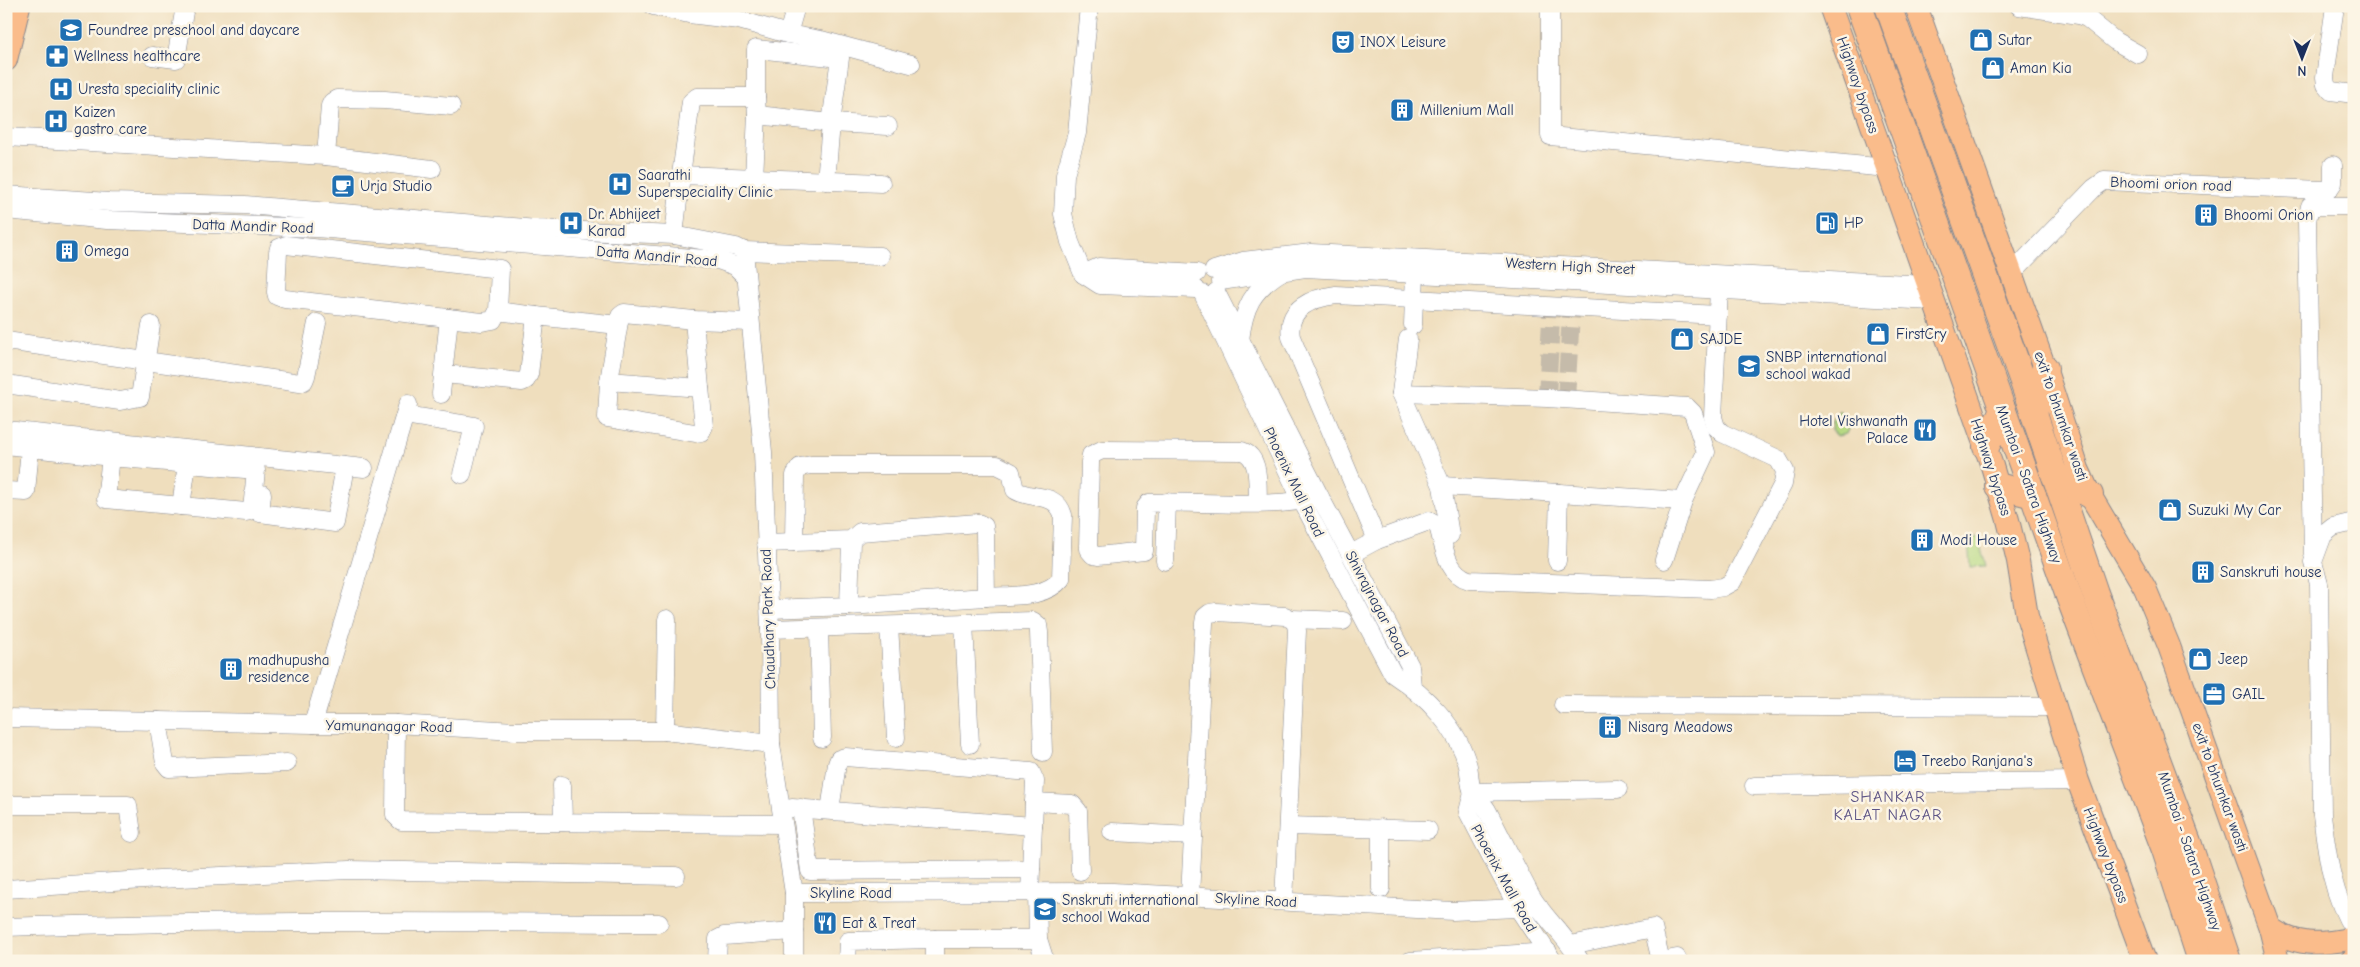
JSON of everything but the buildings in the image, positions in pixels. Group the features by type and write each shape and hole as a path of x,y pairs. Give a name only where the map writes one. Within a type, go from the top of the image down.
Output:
{"highway":[{"name":"Mumbai - Satara Highway","path":"1859,6 2033,496 2165,850 2201,961"},
{"name":"Mumbai - Satara Highway","path":"1888,6 2034,414 2098,603 2188,842 2228,961"},
{"path":"2034,414 2045,368"},
{"path":"1986,447 2003,410"},
{"path":"2054,474 2090,495"},
{"path":"1998,486 2033,496"}],"main road":[{"path":"6,60 19,6"},
{"name":"Highway bypass","path":"1830,6 1986,447 2018,561 2026,616 2078,781 2145,961"},
{"name":"exit to bhumkar wasti","path":"1916,6 2045,368 2078,469 2090,495 2140,579 2169,646 2270,928 2278,961"},
{"path":"2270,928 2282,937 2302,943 2352,944"},
{"path":"2324,961 2352,944"}],"street":[{"path":"152,56 176,59 185,6"},
{"path":"653,6 689,10 740,20 788,34 821,40 911,64"},
{"path":"788,34 796,6"},
{"path":"1089,6 1077,133 1065,175 1063,214 1070,242 1083,274 1100,285 1208,283"},
{"path":"2019,6 2088,18 2115,41 2138,54"},
{"path":"2334,6 2325,77 2326,85 2331,90 2354,94"},
{"path":"1550,10 1550,136 1887,168"},
{"path":"754,178 757,115 756,49 840,58 831,123 826,181"},
{"path":"674,235 691,102 697,97 756,97"},
{"path":"326,156 330,106 337,99 385,100 451,106"},
{"path":"757,115 831,123 888,126"},
{"path":"6,137 326,156 432,169"},
{"name":"Bhoomi orion road","path":"2011,274 2094,188 2104,181 2329,189 2333,183 2333,165"},
{"path":"681,175 881,183"},
{"name":"Datta Mandir Road","path":"6,195 109,202 244,205 718,260 735,266 746,277"},
{"path":"2352,944 2327,852 2322,815 2319,594 2313,562 2307,220 2310,206 2354,206"},
{"name":"Datta Mandir Road","path":"6,210 107,220 316,228 500,234 674,235 736,246 744,250 880,256"},
{"path":"500,234 500,269 498,311 493,320 488,322 281,298 276,292 280,248 286,245 500,269"},
{"path":"744,250 746,277"},
{"name":"Western High Street","path":"1208,283 1243,261 1306,254 1442,267 1930,293"},
{"name":"Western High Street","path":"1208,283 1286,269 1305,268 1416,273 1442,267"},
{"path":"1240,340 1242,320 1248,304 1263,285 1286,269"},
{"path":"1416,273 1401,393 1442,486 1450,535"},
{"name":"Western High Street","path":"1565,273 1720,289 1810,286"},
{"name":"Chaudhary Park Road","path":"746,277 763,452 770,609 771,744 794,893 794,961"},
{"name":"Phoenix Mall Road","path":"1208,283 1240,340 1302,502 1393,674 1412,686"},
{"name":"Phoenix Mall Road","path":"1208,283 1267,411 1320,497"},
{"path":"1350,554 1377,540 1429,521 1434,522 1438,526 1452,570 1458,577 1468,580 1711,589 1722,587 1732,582 1783,484 1785,471 1778,459 1722,433 1716,427 1713,417 1720,289"},
{"path":"1377,540 1291,337 1289,328 1295,312 1303,304 1325,296 1718,315"},
{"path":"498,311 618,326"},
{"path":"694,320 704,426 701,432 695,433 607,418 609,381 620,316 624,313 694,320 750,322"},
{"path":"444,374 522,382 526,380 529,374 536,316"},
{"path":"441,394 449,318"},
{"path":"6,342 300,383 304,381 306,376 317,323"},
{"path":"6,384 120,400 140,396 151,325"},
{"path":"609,381 700,388"},
{"path":"1401,393 1547,398 1687,406 1693,413 1706,452 1683,501 1664,560"},
{"path":"314,724 406,409 474,426 462,474"},
{"path":"6,430 112,449 187,464 256,470 252,510 246,512 106,499 112,449"},
{"path":"6,445 30,448 112,449 268,457 364,468"},
{"path":"6,491 26,492 30,448"},
{"path":"1258,502 1254,461 1248,453 1102,450 1091,455 1090,462 1088,549 1098,556 1144,551 1146,506 1149,503 1302,502 1320,497"},
{"path":"268,457 260,513 335,522 345,466"},
{"path":"181,506 187,464"},
{"path":"770,609 850,606 1042,592 1056,585 1061,579 1063,514 1060,506 1050,499 1021,494 1015,490 1011,472 998,465 811,465 800,467 795,475 794,542"},
{"path":"1442,486 1683,501"},
{"path":"1557,561 1559,494"},
{"name":"Shivrajnagar Road","path":"1320,497 1410,666 1412,686"},
{"path":"1164,561 1167,502"},
{"path":"2313,562 2323,535 2333,527 2354,522"},
{"path":"766,542 851,540 860,532 978,523 984,526 985,532 986,597"},
{"path":"850,606 851,540"},
{"path":"1190,896 1205,617 1210,613 1216,612 1285,616 1292,619 1343,621"},
{"path":"665,731 666,619"},
{"path":"1284,901 1298,631 1292,619"},
{"path":"770,630 1028,620 1038,625 1043,752"},
{"path":"964,623 970,744"},
{"path":"889,626 896,738"},
{"path":"819,628 822,738"},
{"path":"1412,686 1436,710 1457,740 1468,765 1473,792 1486,808 1504,846 1542,912"},
{"path":"1563,705 2055,707"},
{"name":"Yamunanagar Road","path":"6,718 396,724 514,731 665,731 771,744"},
{"path":"158,721 164,763 169,768 287,763"},
{"path":"396,724 397,819 401,820 563,822 782,815 801,808 1033,826"},
{"path":"830,810 837,764 839,759 845,757 1026,770 1034,775 1031,869 1038,939 1045,961"},
{"path":"1754,786 2078,781"},
{"path":"562,785 563,822"},
{"path":"1473,792 1618,789"},
{"name":"Phoenix Mall Road","path":"1473,792 1468,812 1518,908 1550,957"},
{"path":"1034,802 1072,804 1078,811 1080,871"},
{"path":"6,806 128,805 132,833"},
{"path":"801,808 810,871 1031,869"},
{"path":"1288,826 1428,830"},
{"path":"1382,828 1382,889"},
{"path":"1112,832 1193,836"},
{"path":"6,888 349,870 676,876"},
{"name":"Skyline Road","path":"794,893 1113,892 1453,911 1518,908 1542,912"},
{"name":"Phoenix Mall Road","path":"1542,912 1572,945 1580,961"},
{"path":"6,927 130,923 423,921 659,923"},
{"path":"1572,945 1653,928 1662,961 1678,958 1678,961"},
{"path":"717,961 718,939 724,936 794,931"},
{"path":"935,939 935,961"},
{"path":"847,961 848,941 1038,939"},
{"path":"1410,961 1550,957"}],"green space":[{"path":"1840,412 1845,417 1849,427 1846,434 1837,436 1832,430 1833,422"},
{"path":"1978,537 1986,566 1970,567 1968,539"}],"tunnel":[{"path":"1547,398 1553,280"},
{"path":"1566,399 1573,281"}],"place":[{"name":"Foundree preschool and daycare","path":"71,30"},
{"name":"Sutar","path":"1981,40"},
{"name":"INOX Leisure","path":"1343,42"},
{"name":"Wellness healthcare","path":"57,56"},
{"name":"Aman Kia","path":"1993,68"},
{"name":"Uresta speciality clinic","path":"61,89"},
{"name":"Millenium Mall","path":"1402,110"},
{"name":"Kaizen gastro care","path":"56,121"},
{"name":"Saarathi Superspeciality Clinic","path":"620,184"},
{"name":"Urja Studio","path":"343,186"},
{"name":"Bhoomi Orion","path":"2206,215"},
{"name":"Dr. Abhijeet Karad","path":"571,223"},
{"name":"HP","path":"1827,223"},
{"name":"Omega","path":"67,251"},
{"name":"FirstCry","path":"1878,334"},
{"name":"SAJDE","path":"1682,339"},
{"name":"SNBP international school wakad","path":"1749,366"},
{"name":"Hotel Vishwanath Palace","path":"1925,430"},
{"name":"Suzuki My Car","path":"2170,510"},
{"name":"Modi House","path":"1922,540"},
{"name":"Sanskruti house","path":"2203,572"},
{"name":"Jeep","path":"2200,659"},
{"name":"madhupusha residence","path":"231,669"},
{"name":"GAIL","path":"2214,694"},
{"name":"Nisarg Meadows","path":"1610,727"},
{"name":"Treebo Ranjana's","path":"1905,761"},
{"name":"Snskruti international school Wakad","path":"1045,909"},
{"name":"Eat & Treat","path":"825,923"}],"district":[{"name":"SHANKAR KALAT NAGAR","path":"1888,805"}]}
